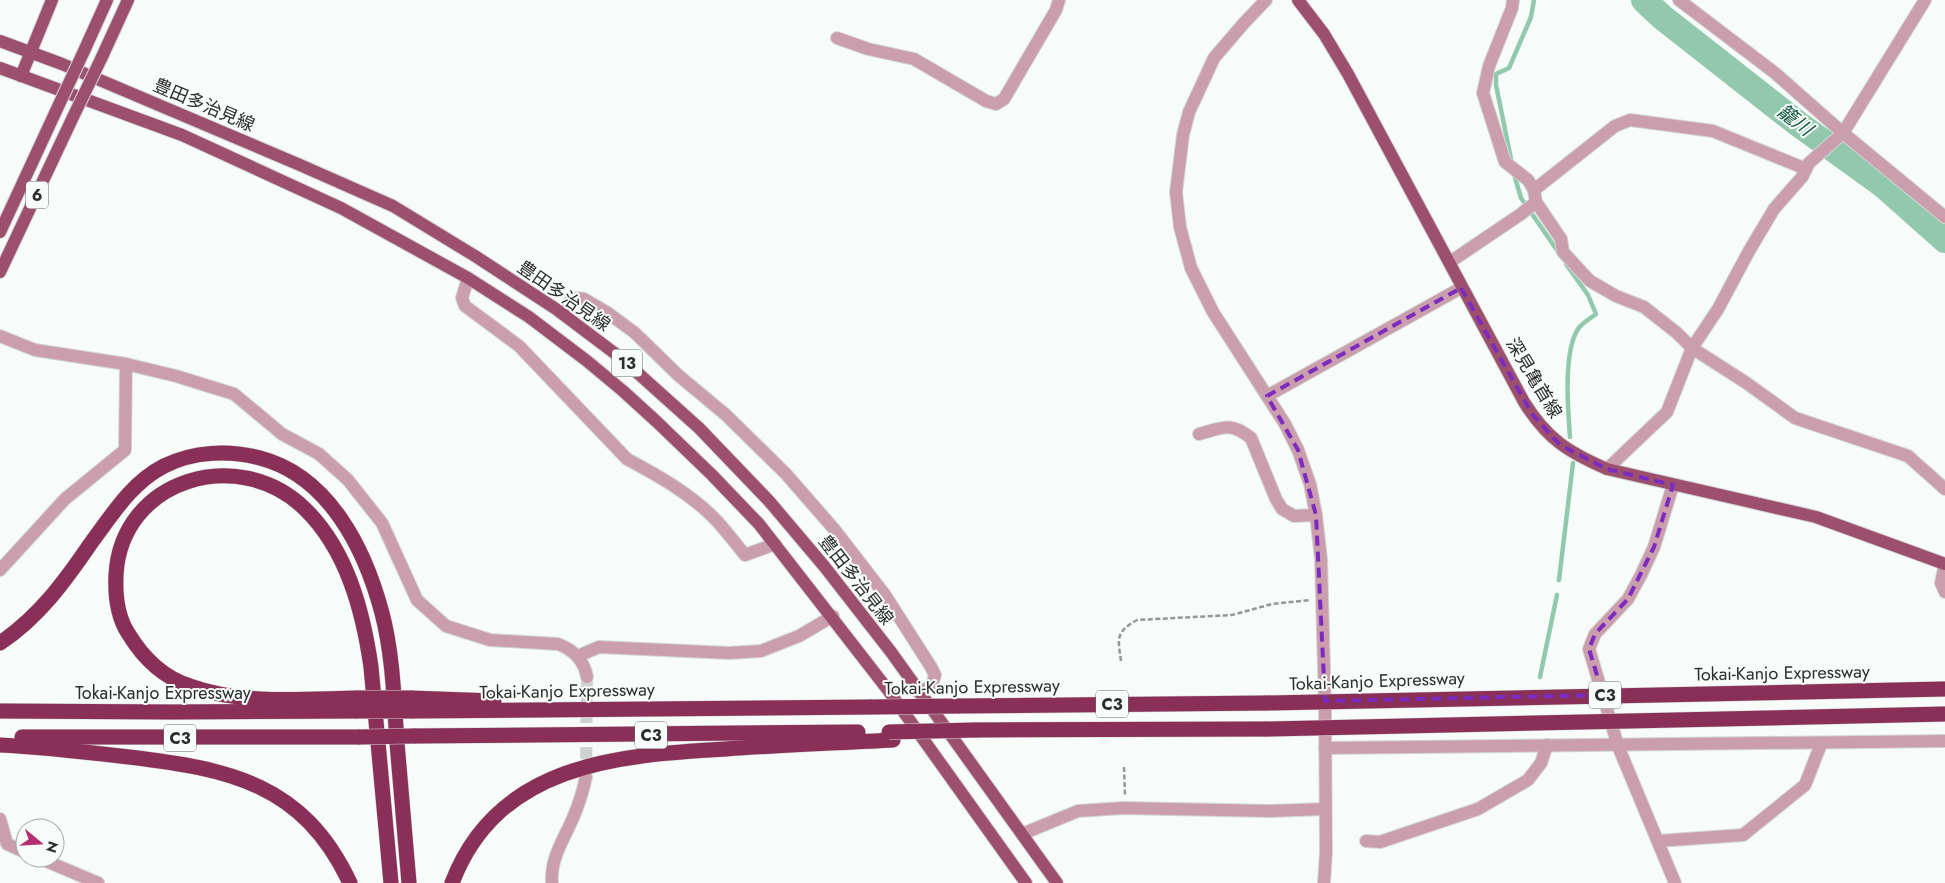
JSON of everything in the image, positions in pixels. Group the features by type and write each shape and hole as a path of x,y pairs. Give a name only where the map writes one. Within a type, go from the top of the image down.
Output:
{"highway":[{"path":"0,643 29,621 61,586 120,503 148,476 164,466 196,455 230,452 264,459 281,465 297,474 329,503 343,521 365,562 382,614 391,674 410,883"},
{"path":"358,705 236,697 210,692 188,686 168,677 150,663 136,647 125,628 117,607 115,586 116,566 122,546 130,528 142,512 158,498 194,478 214,475 235,475 272,485 289,495 306,509 320,527 344,568 362,617 367,642 391,883"},
{"name":"Tokai-Kanjo Expressway","path":"0,711 163,712 358,705 657,708 1266,703 1945,689"},
{"name":"C3","path":"0,736 891,736 998,730 1267,729 1945,714"},
{"path":"452,883 469,848 496,814 515,798 534,786 577,769 620,759 665,753 891,736"},
{"path":"0,745 172,762 203,767 250,782 268,790 303,815 330,846 350,883"}],"main road":[{"path":"21,76 52,0"},
{"name":"6","path":"0,232 107,0"},
{"name":"6","path":"0,272 128,0"},
{"name":"深見亀首線","path":"1298,0 1324,34 1348,74 1450,262 1461,288 1524,402 1542,428 1560,445 1584,459 1607,469 1816,517 1945,564"},
{"name":"豊田多治見線","path":"0,41 300,165 393,206 475,256 561,313 621,358 700,428 769,501 824,566 891,652 1057,883"},
{"name":"豊田多治見線","path":"0,68 182,135 342,208 468,278 529,317 624,391 712,475 759,524 888,690 1026,883"}],"street":[{"path":"837,38 914,59 986,101 996,104 1004,98 1056,10 1059,0"},
{"path":"1266,0 1214,58 1189,112 1176,192 1180,228 1191,268 1213,312 1285,424 1298,450 1310,484 1321,559 1325,748 1324,883"},
{"path":"1513,0 1512,8 1489,66 1484,93 1505,162 1532,194 1561,239 1563,252 1590,282 1616,296 1644,307 1677,333 1692,348 1745,382 1795,418 1908,456 1945,489"},
{"path":"1679,0 1776,73 1844,133 1945,217"},
{"path":"1607,469 1667,412 1692,348 1718,309 1748,251 1774,209 1802,177 1807,166 1844,133 1925,0"},
{"path":"1450,262 1521,214 1532,194 1615,126 1630,120 1714,131 1807,166"},
{"path":"468,278 462,298 465,306 519,346 627,459 694,500 713,517 745,555 775,544"},
{"path":"1267,396 1461,288"},
{"path":"561,313 570,301 577,298 584,299 615,318 645,342 678,375 726,415 786,474 834,528 879,588 931,667 935,675 932,685 919,693"},
{"path":"3,338 35,350 126,364 176,376 234,394 282,434 318,454 361,494 382,523 417,600 446,626 490,640 558,644 566,647 578,656 585,667 587,677"},
{"path":"0,570 64,498 125,450 126,364"},
{"path":"1200,434 1230,426 1242,431 1251,438 1282,509 1294,516 1316,515"},
{"path":"1673,485 1654,546 1641,575 1628,599 1595,634 1589,649 1618,746 1675,883"},
{"path":"1945,564 1941,584 1945,592"},
{"path":"578,656 599,647 729,653 761,651 779,646 832,616"},
{"path":"1325,748 1491,748 1547,745 1821,744 1945,741"},
{"path":"1658,841 1743,835 1805,786 1821,744"},
{"path":"1366,841 1380,842 1478,809 1528,780 1541,763 1547,745"},
{"path":"552,883 553,864 574,817 586,777"},
{"path":"1022,834 1078,811 1123,808 1270,811 1325,809"},
{"path":"0,819 6,844 15,848"},
{"path":"63,868 98,883"}],"path":[{"path":"1120,661 1120,633 1124,626 1137,620 1232,615 1272,604 1303,602 1321,597"},
{"path":"1123,808 1126,790 1124,767"}],"highlighted area":[{"path":"1461,288 1532,414 1560,445 1607,469 1673,485 1654,547 1628,599 1595,634 1589,649 1603,695 1325,701 1316,515 1298,450 1267,396"}],"waterway":[{"path":"1512,164 1496,85 1496,74 1509,68 1531,17 1534,0"},
{"name":"籠川","path":"1644,0 1662,17 1797,123 1883,185 1945,240"},
{"path":"1514,174 1521,198 1559,253"},
{"path":"1566,264 1588,295 1596,314 1578,329 1570,352 1568,366 1570,437"},
{"path":"1559,580 1573,463"},
{"path":"1540,677 1557,595"}],"tunnel":[{"path":"586,777 587,677"}]}
